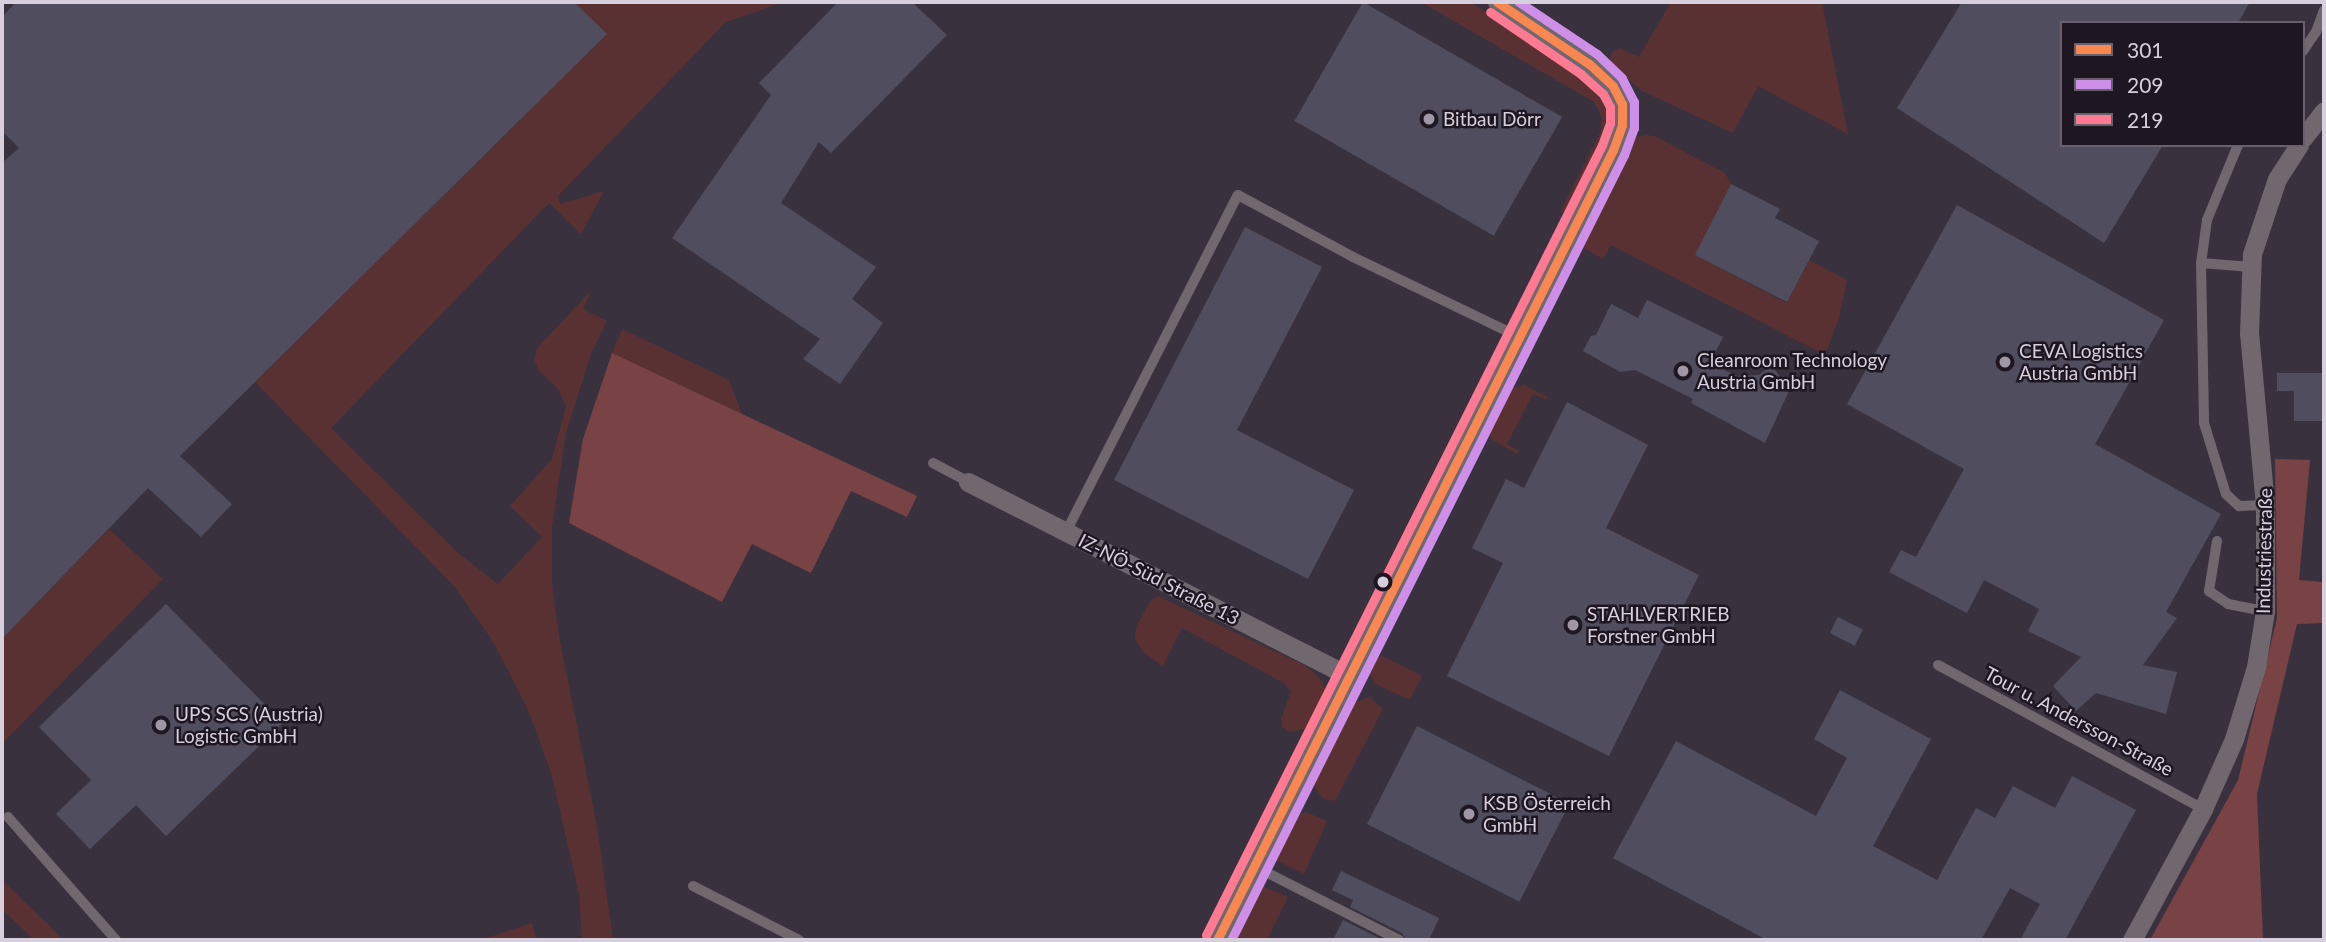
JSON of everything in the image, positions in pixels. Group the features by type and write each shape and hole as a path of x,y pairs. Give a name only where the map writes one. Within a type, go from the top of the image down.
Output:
{"street":[{"path":"1217,940 1613,150 1622,125 1622,104 1613,86 1589,64 1497,2"},
{"path":"2305,135 2324,111"},
{"name":"Industriestraße","path":"2132,940 2203,808 2238,727 2256,667 2265,611 2265,505 2249,334 2252,254 2277,179 2298,147"},
{"name":"IZ-NÖ-Süd Straße 13","path":"968,482 1349,676"}],"lane":[{"path":"2305,48 2316,33 2324,10"},
{"path":"2237,147 2207,220 2201,263 2204,423 2226,494 2239,506 2265,505"},
{"path":"1066,532 1238,195 1353,257 1519,337"},
{"path":"2201,263 2251,267"},
{"path":"933,463 968,482"},
{"path":"2217,541 2209,591 2228,604 2265,611"},
{"name":"Tour u. Andersson-Straße","path":"1938,665 2203,808"},
{"path":"8,817 116,940"},
{"path":"1254,866 1399,940"},
{"path":"693,887 799,940"}],"shaded area":[{"path":"574,2 784,2 726,22 558,196 560,204 604,191 581,234 549,203 331,428 458,553 498,584 542,537 510,506 552,459 566,406 558,389 539,371 534,360 537,348 591,291 583,309 607,321 591,354 566,433 552,526 552,585 559,636 597,826 613,940 582,940 579,894 552,776 529,712 494,643 455,587 255,382 606,35"},
{"path":"1421,2 1471,2 1585,79 1599,93 1606,109 1604,143 1572,211 1560,212 1601,131 1602,117 1594,102"},
{"path":"1671,2 1822,2 1848,134 1758,86 1733,133 1642,91 1609,63 1612,52 1620,48 1639,57"},
{"path":"1654,136 1725,173 1731,184 1695,255 1786,303 1809,260 1847,280 1839,318 1825,355 1611,245 1603,259 1582,247 1636,137"},
{"path":"622,329 729,380 742,414 612,353"},
{"path":"612,353 917,496 907,517 851,491 811,573 752,544 722,602 569,523 583,439"},
{"path":"1524,385 1548,397 1546,400 1533,394 1507,444 1519,451 1517,454 1491,439 1489,430 1509,389"},
{"path":"2275,459 2310,460 2299,580 2324,582 2324,623 2297,624 2257,794 2263,940 2150,940 2238,780 2277,618"},
{"path":"109,529 163,579 2,744 2,639"},
{"path":"1158,596 1304,665 1318,676 1325,688 1324,698 1313,721 1307,728 1290,732 1282,727 1281,719 1291,691 1284,683 1182,628 1163,666 1143,652 1135,639 1136,627 1150,601"},
{"path":"1382,656 1422,676 1410,700 1375,684 1369,671 1371,661"},
{"path":"1370,697 1383,709 1335,801 1323,799 1312,783 1350,704"},
{"path":"1306,812 1327,821 1304,874 1276,860 1297,815"},
{"path":"2,880 64,940 34,940 2,909"},
{"path":"1261,885 1288,897 1267,940 1234,940"},
{"path":"532,923 537,940 480,940"}],"building":[{"path":"16,2 574,2 607,34 180,456 232,504 201,537 148,488 2,639 2,163 19,148 2,131 2,17"},
{"path":"838,2 912,2 947,35 831,153 819,142 781,203 876,267 852,299 883,323 840,384 803,359 820,339 672,238 771,95 759,83"},
{"name":"Bitbau Dörr","path":"1363,2 1562,117 1494,236 1294,121"},
{"path":"1962,2 2250,2 2239,21 2060,21 2060,147 2162,147 2104,243 1897,108"},
{"path":"1731,184 1780,209 1775,218 1819,241 1787,302 1695,255"},
{"name":"CEVA Logistics Austria GmbH","path":"1957,205 2164,320 2095,444 2221,514 2166,612 2177,618 2143,665 2177,672 2166,714 2096,693 2076,711 2053,686 2081,657 2028,631 2039,609 1984,580 1967,613 1889,572 1901,550 1916,557 1964,469 1847,404"},
{"path":"1245,227 1322,267 1237,430 1354,490 1308,579 1114,480"},
{"name":"Cleanroom Technology Austria GmbH","path":"1647,300 1723,337 1710,363 1737,376 1759,375 1772,365 1789,391 1765,443 1691,403 1693,399 1635,370 1620,372 1583,351 1591,336 1596,335 1611,304 1638,318"},
{"path":"2277,373 2324,373 2324,421 2294,421 2294,391 2277,391"},
{"name":"STAHLVERTRIEB Forstner GmbH","path":"1567,402 1648,445 1606,528 1699,575 1609,756 1447,676 1503,563 1472,548 1506,479 1524,488"},
{"name":"UPS SCS (Austria) Logistic GmbH","path":"166,604 283,723 166,836 136,805 90,849 56,814 91,780 39,727"},
{"path":"1838,617 1863,630 1855,646 1830,633"},
{"path":"1840,690 1931,739 1873,846 1937,880 1976,808 1995,818 2013,786 2055,808 2072,776 2136,810 2065,940 2020,940 2040,904 2010,888 1981,940 1767,940 1613,858 1676,741 1816,816 1847,758 1814,739"},
{"name":"KSB Österreich GmbH","path":"1417,726 1569,804 1519,902 1367,824"},
{"path":"1341,871 1439,918 1429,940 1406,940 1402,933 1350,907 1353,900 1332,890"},
{"path":"1343,920 1383,940 1333,940"}],"transit line":[{"name":"301","path":"1217,940 1613,150 1622,125 1622,104 1613,86 1589,64 1497,2"},
{"name":"209","path":"1231,940 1624,155 1634,128 1634,102 1622,78 1597,54 1519,2"},
{"name":"219","path":"1206,935 1602,145 1610,123 1610,107 1603,94 1581,74 1490,12"}],"place":[{"name":"Bitbau Dörr","path":"1429,119"},
{"name":"CEVA Logistics Austria GmbH","path":"2005,362"},
{"name":"Cleanroom Technology Austria GmbH","path":"1683,371"},
{"name":"STAHLVERTRIEB Forstner GmbH","path":"1573,625"},
{"name":"UPS SCS (Austria) Logistic GmbH","path":"161,725"},
{"name":"KSB Österreich GmbH","path":"1469,814"}]}
